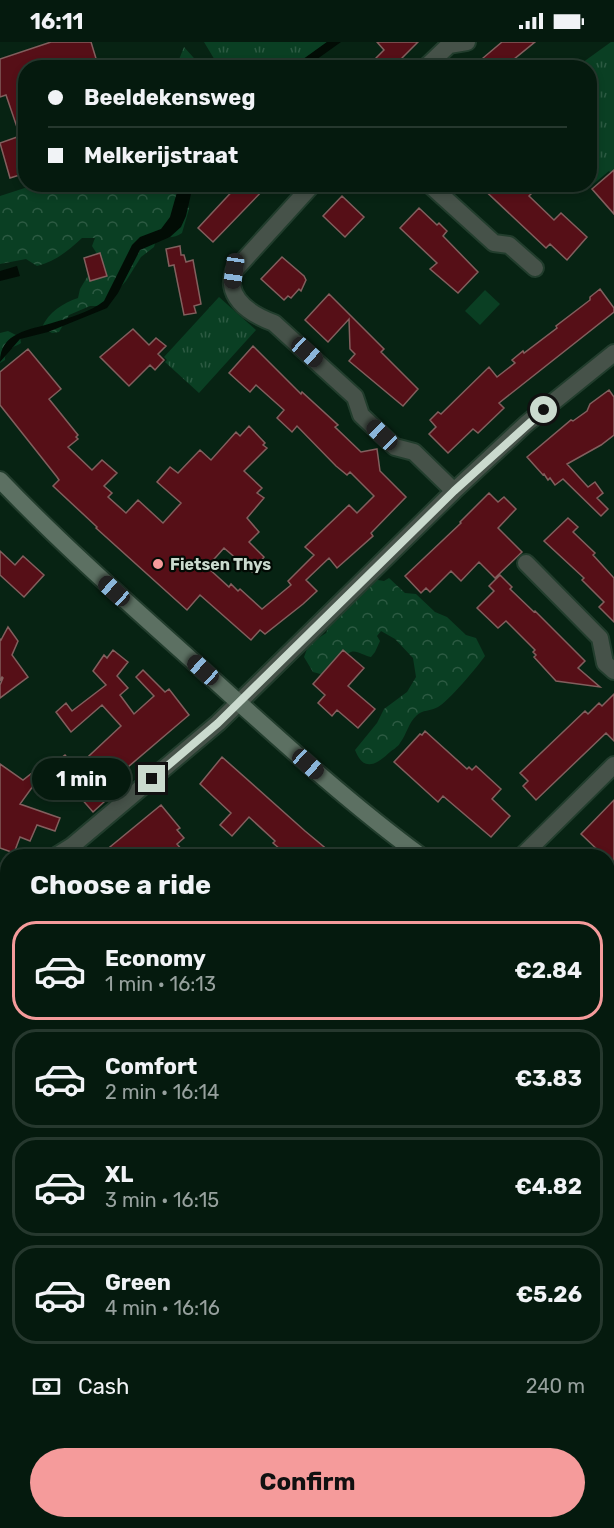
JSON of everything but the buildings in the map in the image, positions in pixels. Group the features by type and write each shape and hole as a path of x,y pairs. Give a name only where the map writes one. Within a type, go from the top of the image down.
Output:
{"main road":[{"path":"0,480 79,559 238,702 365,813 412,849"}],"street":[{"path":"433,60 449,45 466,42"},
{"path":"306,192 234,271 232,285 237,298 258,317 274,323 355,397 362,416 395,447 414,452 454,491"},
{"path":"438,192 494,243 509,244 535,268"},
{"path":"67,849 218,723 454,491 526,424 614,353"},
{"path":"526,563 600,638 605,663 614,671"},
{"path":"529,849 614,765"}],"green space":[{"path":"204,42 327,42 303,60 215,60"},
{"path":"614,42 614,176 609,171 597,181 597,60 586,60"},
{"path":"184,47 196,60 179,60"},
{"path":"18,190 18,192 189,192 187,202 189,209 182,233 156,240 154,247 141,257 126,281 103,306 90,306 69,315 59,332 52,333 42,327 57,309 78,298 80,289 99,257 92,246 95,238 82,238 61,255 37,266 26,259 0,264 0,196"},
{"path":"485,290 500,304 480,325 465,311"},
{"path":"219,297 256,330 199,393 165,362 167,360 164,357"},
{"path":"8,331 20,337 21,343 12,347 5,356 5,360 0,363 0,333"},
{"path":"389,578 405,593 416,594 435,612 447,617 466,635 476,638 485,656 442,704 417,715 398,746 376,763 367,764 362,762 355,750 377,723 384,709 407,692 416,677 413,658 395,639 381,631 377,636 380,641 371,657 351,652 324,675 313,672 304,657 307,649 326,633 331,622 372,579 384,581"}],"shaded area":[{"path":"327,42 341,42 316,60 302,60"},
{"path":"177,192 191,192 181,227 170,237 140,250 118,293 107,308 48,332 20,339 0,362 1,352 11,338 79,314 104,301 132,245 140,237 161,229 170,217"},
{"path":"17,266 20,276 0,281 0,271"}],"place":[{"name":"Fietsen Thys","path":"158,564"}],"route":[{"path":"152,779 218,723 454,491 544,410"}]}
